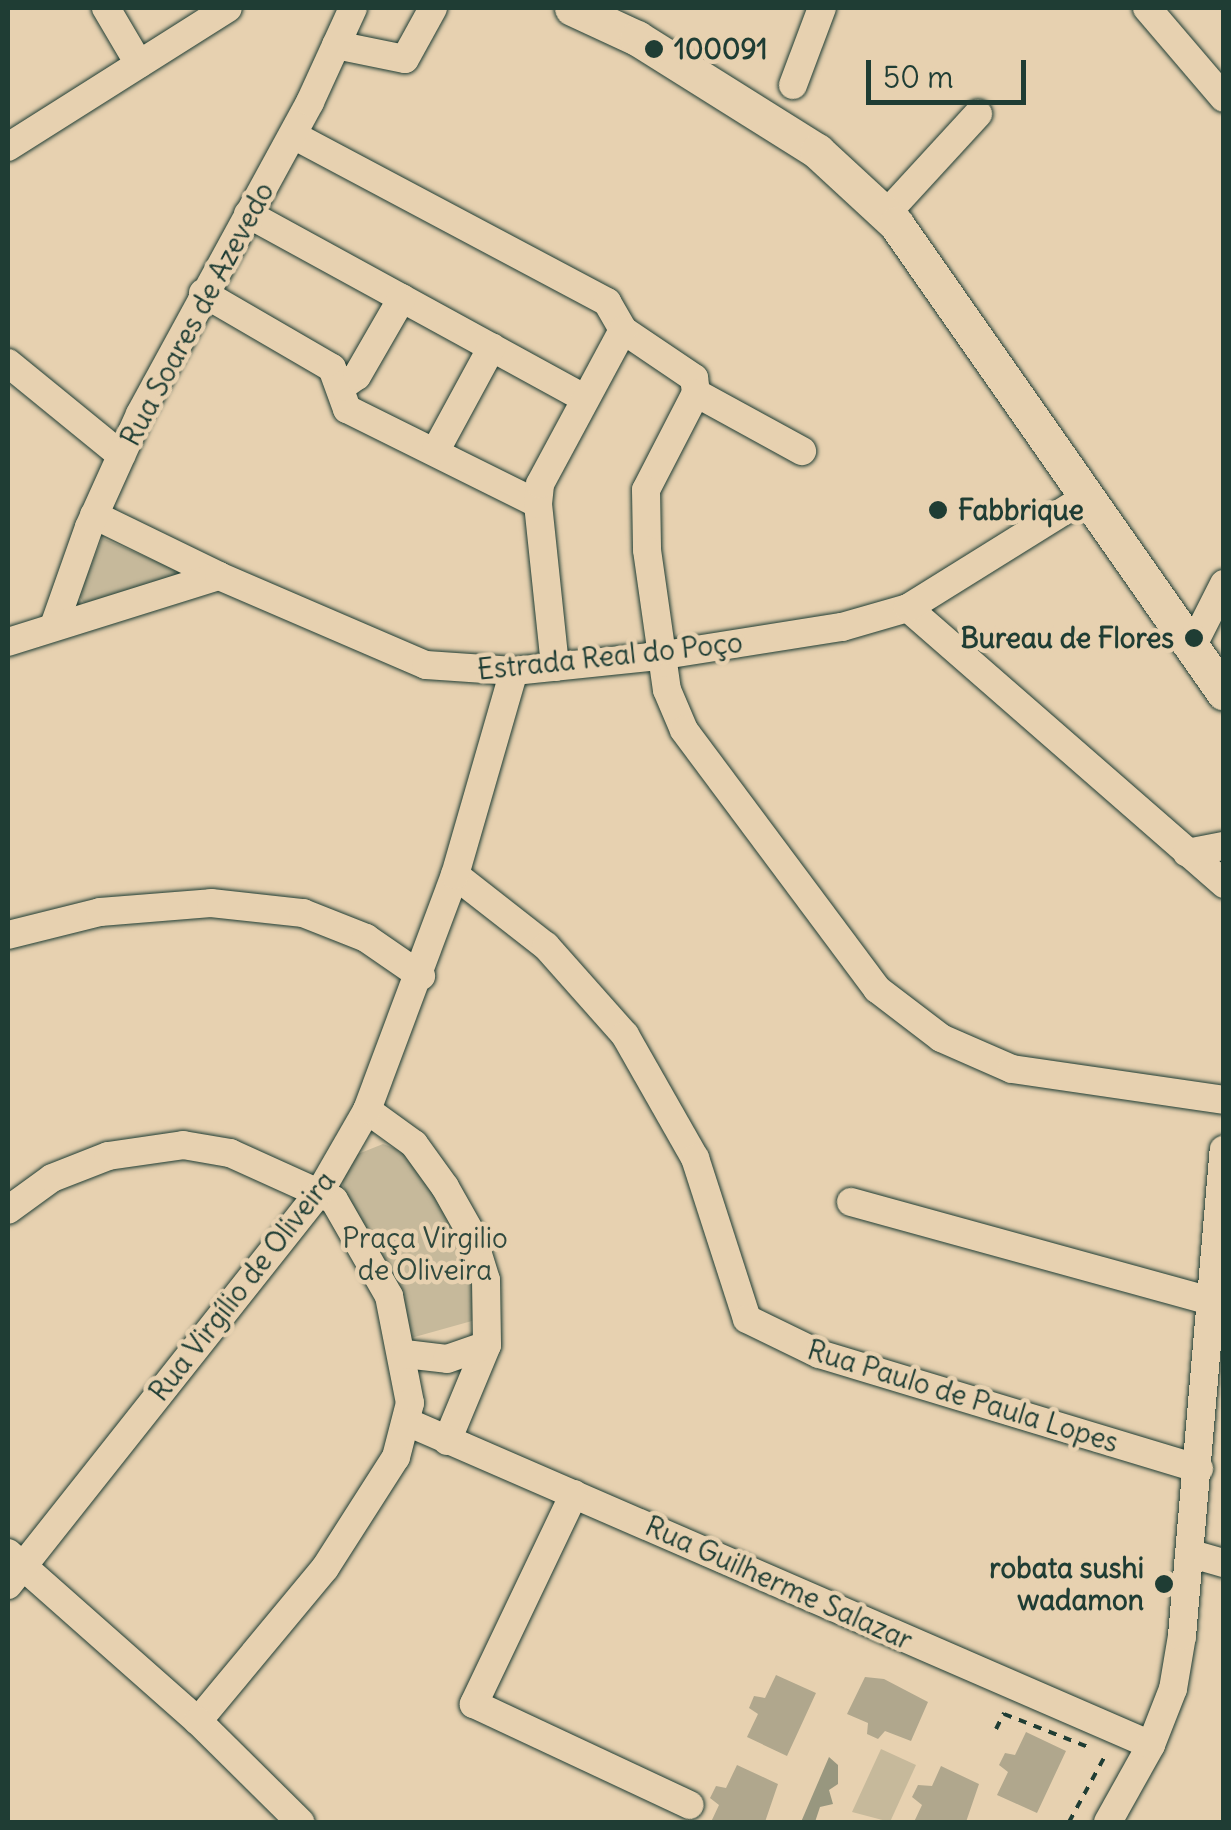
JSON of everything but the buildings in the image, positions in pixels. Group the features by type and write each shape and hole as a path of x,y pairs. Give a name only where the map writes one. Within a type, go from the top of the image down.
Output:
{"main road":[{"path":"572,8 736,98 817,151 886,214 1224,693"}],"street":[{"path":"106,8 139,64"},
{"path":"8,147 228,8"},
{"name":"Rua Soares de Azevedo","path":"54,626 94,515 122,455 203,293 293,135 353,8"},
{"path":"336,45 405,60 433,8"},
{"path":"793,85 822,8"},
{"path":"1147,8 1224,98"},
{"path":"886,214 978,114"},
{"path":"293,135 607,302 623,330 691,375 696,393 646,490 658,656 684,730 877,989 942,1038 1012,1070 1224,1100"},
{"path":"248,214 584,398"},
{"path":"203,293 332,368 347,408 538,504"},
{"path":"341,386 358,376 402,298"},
{"path":"555,667 538,504 540,484 623,330"},
{"path":"436,450 492,347"},
{"path":"8,363 122,455"},
{"path":"696,393 802,451"},
{"name":"Estrada Real do Poço","path":"94,515 219,576 426,665 514,671 658,656 842,627 908,608 1086,497"},
{"path":"8,642 219,576"},
{"path":"1192,647 1224,584"},
{"path":"908,608 1224,884"},
{"name":"Rua Virgílio de Oliveira","path":"13,1568 321,1190 368,1110 421,976 455,875 514,671"},
{"path":"1187,852 1224,846"},
{"name":"Rua Paulo de Paula Lopes","path":"455,875 546,946 625,1035 695,1158 740,1305 760,1329 819,1354 1199,1469"},
{"path":"8,935 100,912 211,903 303,913 366,938 421,976"},
{"path":"368,1110 414,1144 472,1236 486,1280 487,1345 447,1441"},
{"path":"8,1210 88,1161 183,1145 253,1160 321,1190 345,1212 378,1268 405,1354 407,1422 359,1522 198,1722"},
{"path":"1108,1822 1151,1745 1173,1689 1192,1554 1224,1150"},
{"path":"851,1202 1212,1302"},
{"path":"405,1354 447,1359 487,1345"},
{"name":"Rua Guilherme Salazar","path":"407,1422 1151,1745"},
{"path":"574,1494 474,1704 690,1806"},
{"path":"1192,1554 1224,1564"},
{"path":"13,1568 198,1722 300,1822"}],"path":[{"path":"1004,1714 1106,1754 1069,1822"}],"green space":[{"path":"102,538 174,569 177,577 85,604 79,596"},
{"name":"Praça Virgilio de Oliveira","path":"383,1144 405,1152 446,1208 474,1270 479,1319 411,1338 342,1183 353,1156"},
{"path":"881,1749 916,1765 890,1822 852,1812"}],"shaded area":[{"path":"829,1757 838,1765 838,1784 829,1790 833,1804 820,1807 815,1822 801,1822"}],"place":[{"name":"100091","path":"654,49"},
{"name":"Fabbrique","path":"938,510"},
{"name":"Bureau de Flores","path":"1194,638"},
{"name":"robata sushi wadamon","path":"1164,1584"}]}
